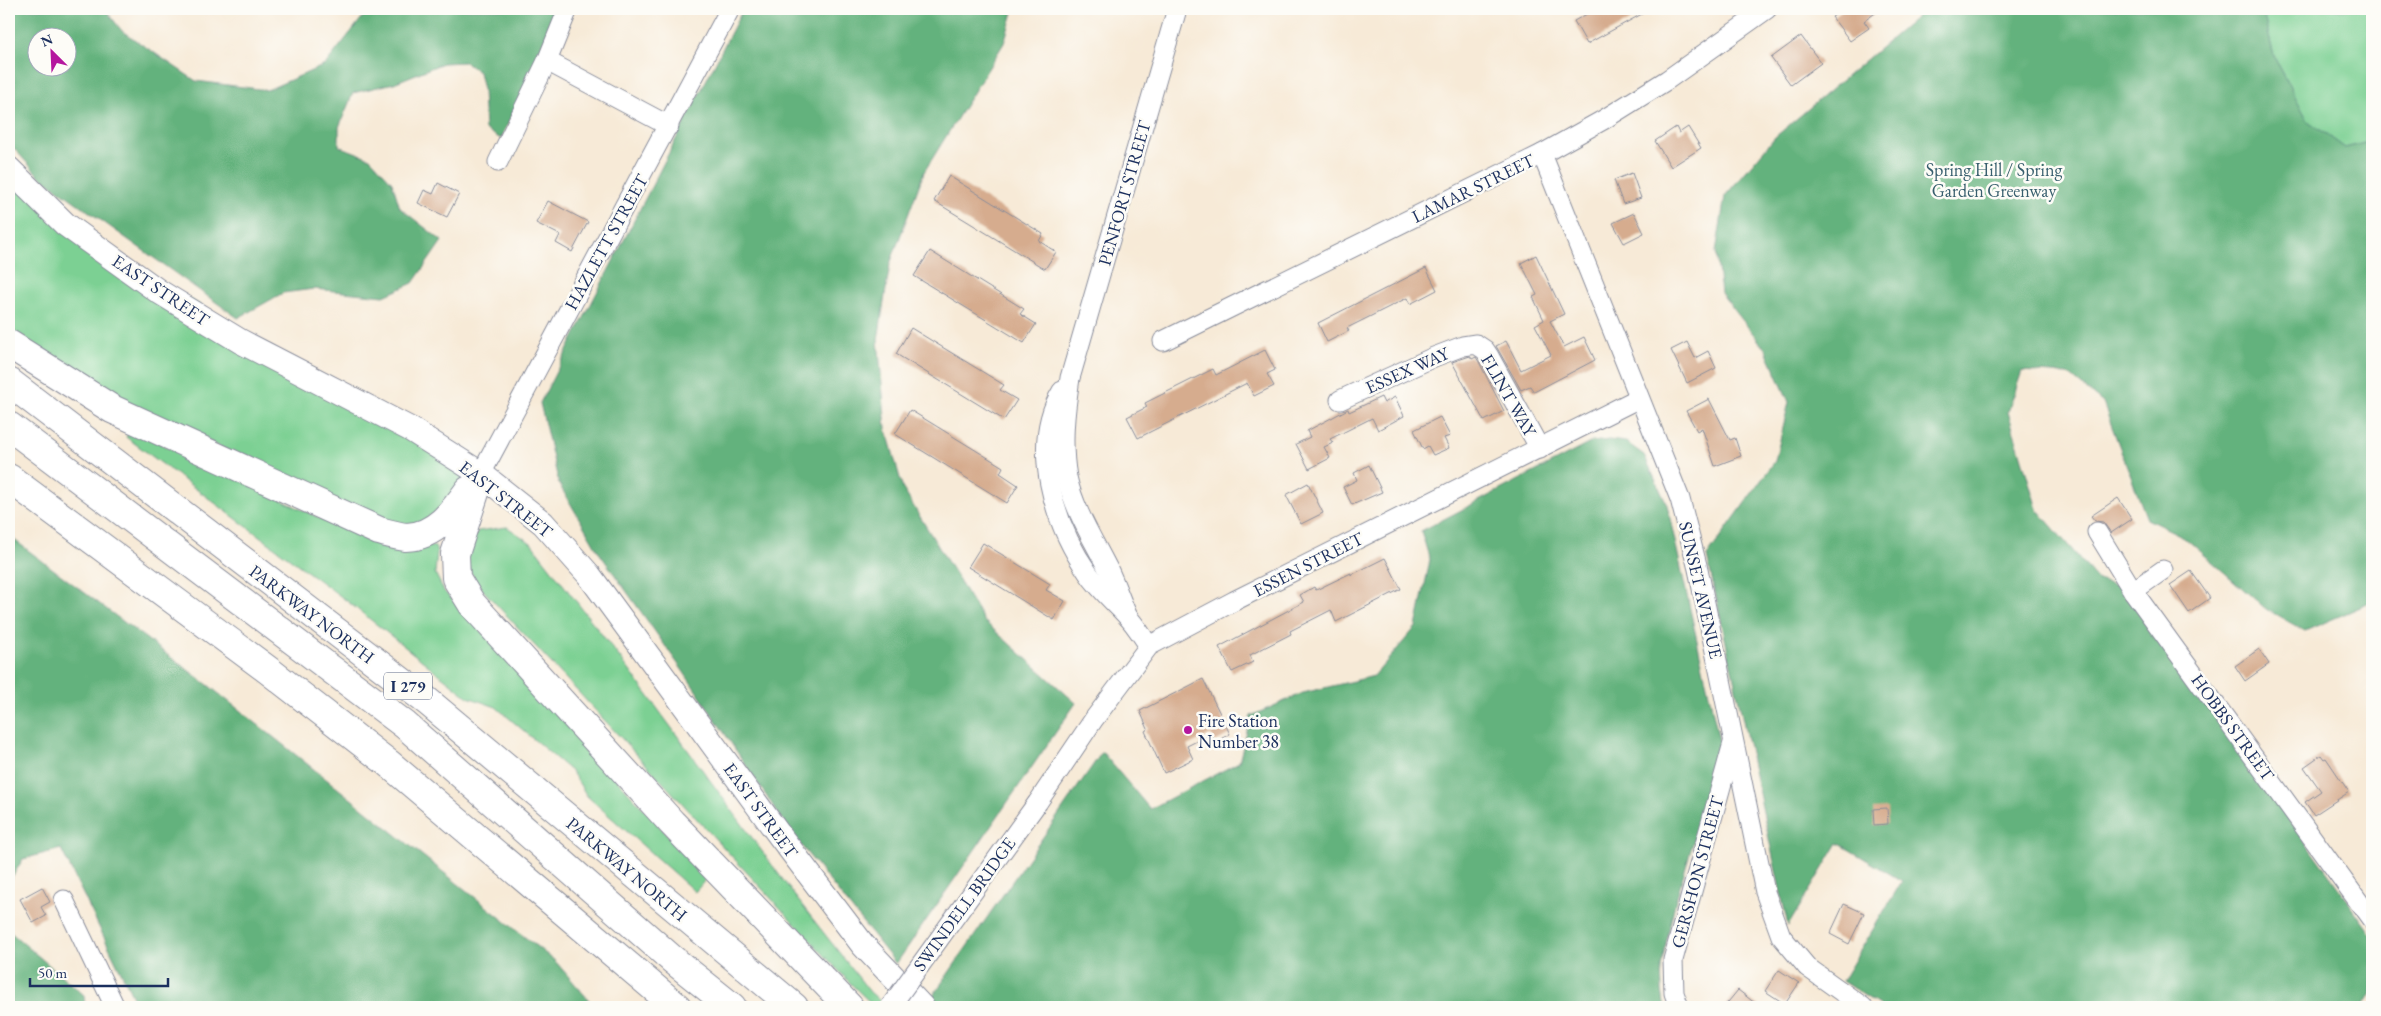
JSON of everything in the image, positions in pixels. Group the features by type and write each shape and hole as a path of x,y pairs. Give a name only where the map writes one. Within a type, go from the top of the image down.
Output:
{"highway":[{"path":"9,344 112,409 379,530 405,537 422,535 450,517 480,474"},
{"name":"PARKWAY NORTH","path":"9,382 427,701 794,1007"},
{"path":"9,426 405,725 672,959 732,1007"},
{"path":"480,474 455,554 456,578 472,604 672,823 848,1007"},
{"path":"9,478 268,670 388,763 677,1007"}],"main road":[{"name":"EAST STREET","path":"9,169 65,224 158,291 240,341 410,429 480,474 543,523 589,575 862,945 922,1007"}],"street":[{"path":"498,162 547,61 568,9"},
{"name":"HAZLETT STREET","path":"480,474 669,126 730,9"},
{"name":"PENFORT STREET","path":"1149,646 1128,617 1110,573 1077,508 1067,478 1064,414 1070,378 1177,9"},
{"name":"LAMAR STREET","path":"1163,342 1542,154 1603,120 1667,80 1767,9"},
{"path":"547,61 669,126"},
{"name":"SUNSET AVENUE","path":"1542,154 1680,499 1698,569 1764,892 1782,936 1807,967 1863,1007"},
{"name":"ESSEX WAY","path":"1340,400 1442,354 1463,346 1476,344"},
{"name":"FLINT WAY","path":"1476,344 1485,350 1489,356 1540,449"},
{"name":"ESSEN STREET","path":"1038,802 1094,719 1149,646 1242,596 1540,449 1638,398"},
{"name":"HOBBS STREET","path":"2097,532 2133,590 2372,920"},
{"path":"2133,590 2163,570"},
{"name":"GERSHON STREET","path":"1680,1007 1674,993 1673,960 1734,738"},
{"name":"SWINDELL BRIDGE","path":"890,1007 1038,802"},
{"path":"64,900 115,1007"}],"green space":[{"path":"9,9 105,9 122,31 196,81 267,90 325,65 369,9 560,9 501,139 485,129 483,90 479,72 465,62 443,63 394,83 353,93 339,127 339,146 370,158 392,182 400,208 442,241 413,283 384,296 314,289 283,293 238,318 39,176 9,143"},
{"path":"743,9 1014,9 1004,43 924,172 890,264 878,340 886,428 903,489 984,621 1076,703 896,964 791,833 683,671 600,554 559,484 540,403"},
{"name":"Spring Hill / Spring Garden Greenway","path":"1926,9 2262,9 2274,56 2308,121 2345,148 2372,141 2372,602 2305,631 2266,609 2184,537 2147,519 2103,403 2068,374 2022,371 2008,412 2037,509 2098,580 2124,588 2372,935 2372,993 2361,1007 1882,1007 1842,981 1902,881 1838,843 1788,926 1707,556 1775,461 1789,402 1766,350 1721,293 1716,252 1725,196 1775,137"},
{"path":"2262,9 2372,9 2372,141 2345,148 2308,121 2274,56"},
{"path":"9,169 65,224 481,474 405,537 9,344"},
{"path":"131,430 380,546 401,553 430,545 435,547 437,552 435,573 444,591 707,878 695,892 587,796 572,772 496,707 468,697 347,601 126,437"},
{"path":"1609,440 1626,442 1644,455 1667,505 1721,749 1675,903 1661,967 1664,1004 1667,1007 942,1007 932,997 1102,752 1150,809 1239,762 1251,716 1303,693 1374,676 1416,627 1430,560 1421,531 1592,442"},
{"path":"507,527 531,543 627,667 794,895 870,992 887,1007 875,1007 852,985 481,588 467,565 466,554 468,548 478,531"},
{"path":"9,536 208,685 555,961 595,1007 138,1007 61,849 23,859 9,882"},
{"path":"9,931 84,995 85,1007 9,1007"}],"building":[{"path":"1596,9 1651,9 1587,44 1574,21"},
{"path":"1844,9 1881,9 1864,21 1869,28 1850,41 1832,17"},
{"path":"1801,36 1821,63 1791,85 1771,58"},
{"path":"1676,127 1679,133 1688,127 1701,148 1671,167 1655,141"},
{"path":"1632,173 1641,198 1623,204 1614,180"},
{"path":"949,176 1043,234 1039,241 1056,252 1045,269 934,201"},
{"path":"438,183 459,194 447,217 418,203 424,190 433,194"},
{"path":"548,201 588,222 572,252 556,243 560,235 536,223"},
{"path":"1634,213 1644,233 1624,243 1613,223"},
{"path":"930,251 1024,309 1020,314 1036,324 1024,343 914,276"},
{"path":"1536,255 1564,314 1550,321 1564,347 1584,337 1595,360 1534,392 1530,386 1521,390 1496,346 1506,341 1521,370 1551,355 1535,325 1544,320 1533,297 1537,295 1521,263"},
{"path":"1426,268 1437,290 1410,304 1407,298 1347,328 1349,331 1327,342 1318,323"},
{"path":"911,328 1004,385 1000,390 1017,400 1004,420 896,354"},
{"path":"1687,342 1695,358 1708,351 1716,368 1687,383 1671,350"},
{"path":"1265,350 1275,370 1267,374 1274,386 1254,396 1247,383 1138,438 1127,417 1147,407 1145,403 1213,369 1216,375"},
{"path":"1470,356 1472,359 1476,357 1504,411 1484,421 1452,362"},
{"path":"1381,397 1384,403 1395,397 1404,416 1378,430 1372,418 1330,439 1333,443 1324,447 1330,458 1309,469 1296,444 1310,437 1307,431 1348,409 1349,412"},
{"path":"1709,399 1730,440 1735,438 1741,456 1715,466 1702,428 1697,431 1686,411"},
{"path":"910,410 1003,467 1000,473 1018,485 1007,503 895,434"},
{"path":"1440,417 1450,436 1444,438 1449,448 1433,455 1428,446 1423,449 1414,430"},
{"path":"1369,465 1382,492 1352,505 1343,487 1357,480 1354,473"},
{"path":"1308,483 1323,513 1301,524 1286,495"},
{"path":"2118,498 2132,519 2111,533 2103,522 2095,521 2091,516"},
{"path":"983,543 1050,584 1046,590 1065,601 1054,620 968,567"},
{"path":"1385,558 1401,589 1336,622 1331,610 1290,631 1291,634 1250,655 1253,662 1232,672 1219,647 1304,602 1300,595 1314,587 1316,590"},
{"path":"2191,571 2210,598 2189,613 2170,585"},
{"path":"2259,649 2269,664 2245,681 2235,666"},
{"path":"1203,679 1230,734 1215,742 1211,734 1187,746 1193,759 1164,773 1145,731 1148,729 1140,711"},
{"path":"2321,755 2324,759 2326,758 2349,792 2314,815 2305,802 2321,791 2304,767"},
{"path":"1887,808 1888,824 1874,825 1873,809"},
{"path":"42,887 50,902 41,907 46,916 33,923 20,899"},
{"path":"1844,904 1864,913 1849,944 1830,934"},
{"path":"1779,970 1799,983 1785,1004 1765,991"},
{"path":"1738,990 1760,1007 1724,1007"}],"place":[{"name":"Fire Station Number 38","path":"1188,730"}]}
